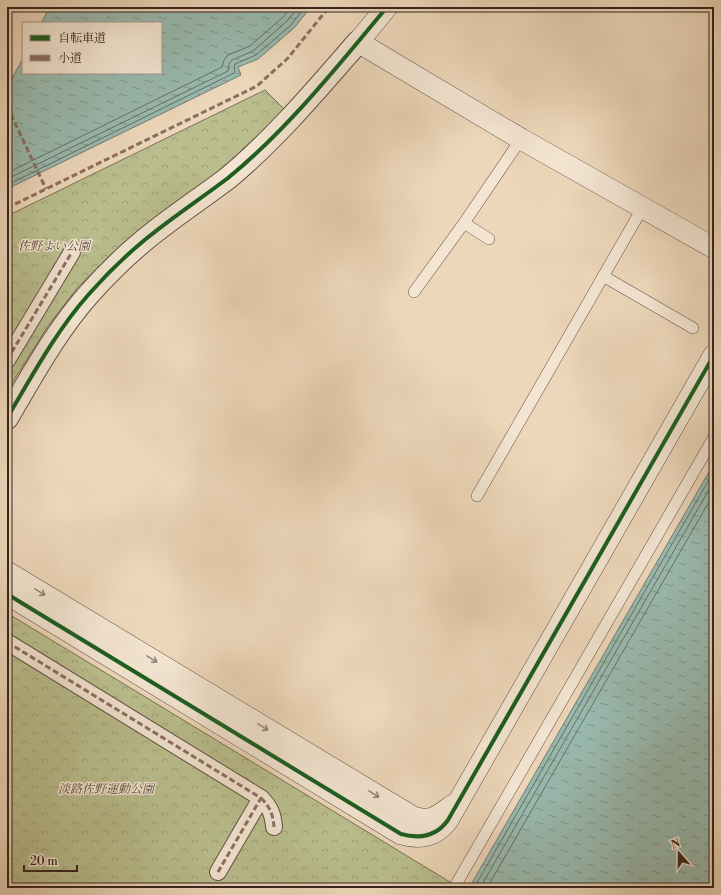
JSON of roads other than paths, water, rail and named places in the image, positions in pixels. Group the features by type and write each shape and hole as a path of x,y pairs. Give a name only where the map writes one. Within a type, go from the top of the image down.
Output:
{"street":[{"path":"7,418 51,346 80,304 141,243 228,178 250,158 293,116 358,42 386,7"},
{"path":"358,42 521,139 714,248"},
{"path":"7,360 72,252"},
{"path":"7,594 401,834 424,837 438,831 445,824 714,355"},
{"path":"7,572 413,817 428,820 442,813 458,802"},
{"path":"7,642 260,798 269,806 272,812 274,827"},
{"path":"218,872 260,798"}],"lane":[{"path":"414,292 464,223 521,139"},
{"path":"477,496 643,207"},
{"path":"464,223 490,239"},
{"path":"603,276 693,328"},
{"path":"454,888 714,437"}],"water":[{"path":"50,7 311,7 294,28 258,59 238,67 241,75 7,189 7,88 22,60 22,74 162,74 162,22 42,22"},
{"path":"714,463 714,888 469,888"}],"park label":[{"name":"佐野よい公園","path":"54,246"},
{"name":"淡路佐野運動公園","path":"106,789"}]}
